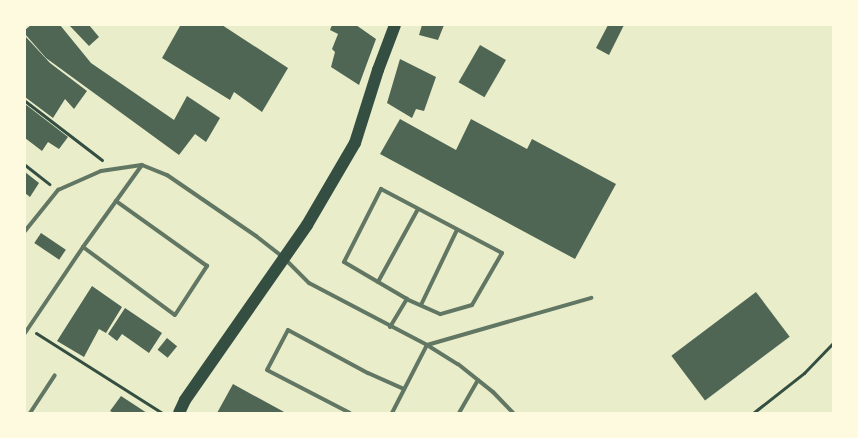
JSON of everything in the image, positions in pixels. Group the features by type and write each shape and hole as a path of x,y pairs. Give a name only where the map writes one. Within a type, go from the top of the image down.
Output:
{"main road":[{"path":"178,413 285,259 355,143 378,70 395,25"}],"lane":[{"path":"25,333 83,247 142,165"},
{"path":"25,232 58,190 101,171 142,165 167,175 256,236 285,259 309,283 427,345 458,364 493,392 513,413"},
{"path":"381,189 418,209 502,253 472,306 440,314 407,299 344,262 381,189"},
{"path":"83,247 175,316 207,266 116,201"},
{"path":"378,282 418,209"},
{"path":"421,306 457,230"},
{"path":"392,413 427,345 591,298"},
{"path":"390,327 407,299"},
{"path":"350,413 267,370 288,330 368,373 404,389"},
{"path":"30,413 55,375"},
{"path":"460,413 478,380"}],"path":[{"path":"25,101 114,169"},
{"path":"25,165 58,190"},
{"path":"29,328 162,413"},
{"path":"753,413 804,373 833,343"}],"building":[{"path":"31,25 60,25 91,63 174,120 187,96 220,118 206,142 195,134 179,155 46,58 25,34 25,30"},
{"path":"69,25 89,25 99,37 89,46"},
{"path":"178,25 222,25 288,68 262,112 234,92 230,100 162,58 180,26"},
{"path":"332,25 356,25 376,39 359,85 331,67 335,52 332,49 338,34 330,30"},
{"path":"422,25 444,25 438,40 419,35"},
{"path":"608,25 624,25 609,55 596,48"},
{"path":"25,36 50,63 87,91 74,109 65,99 53,118 25,97"},
{"path":"480,45 506,60 484,97 458,82"},
{"path":"400,59 436,77 424,111 416,109 412,118 387,103"},
{"path":"25,104 68,137 59,149 48,142 42,151 25,138"},
{"path":"400,119 456,150 471,119 527,149 532,139 616,184 575,259 380,154"},
{"path":"25,172 39,183 30,197 25,193"},
{"path":"41,233 66,250 59,260 34,243"},
{"path":"92,286 122,307 106,333 99,329 84,357 57,341"},
{"path":"756,292 790,337 705,401 671,356"},
{"path":"125,308 162,333 149,353 122,334 117,341 108,334"},
{"path":"167,338 177,346 168,358 158,350"},
{"path":"233,384 242,389 286,413 217,413"},
{"path":"121,396 147,413 114,413 110,411"}]}
